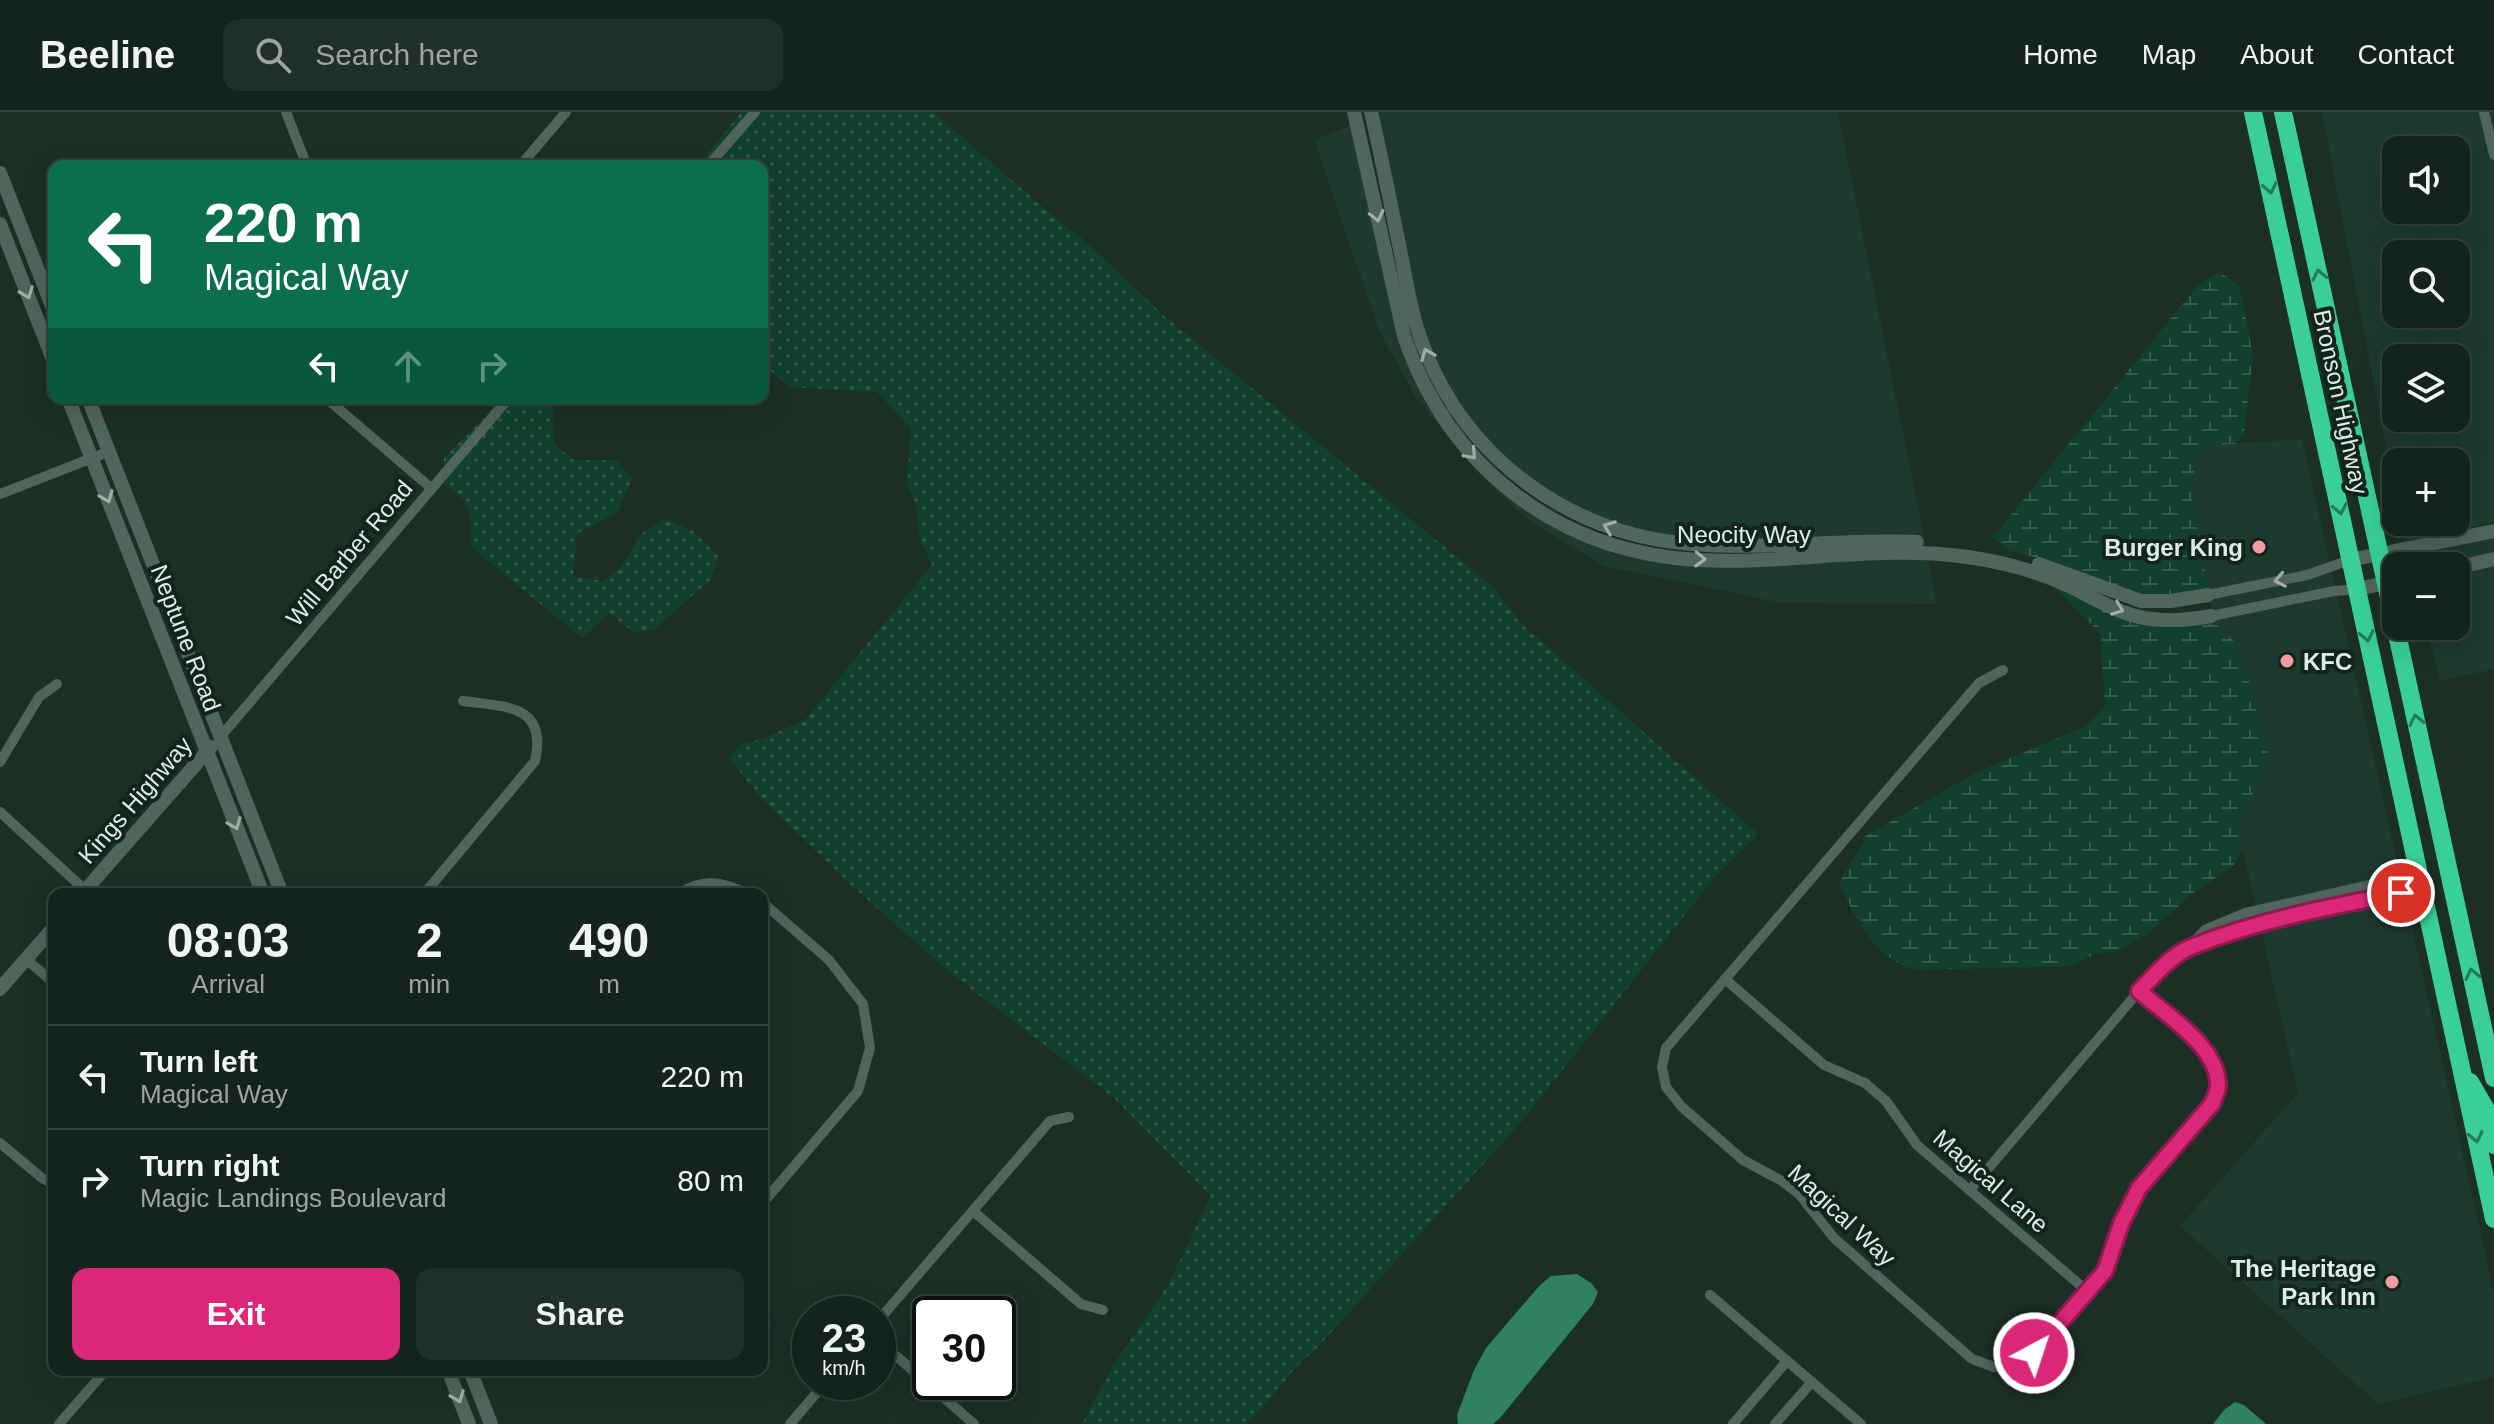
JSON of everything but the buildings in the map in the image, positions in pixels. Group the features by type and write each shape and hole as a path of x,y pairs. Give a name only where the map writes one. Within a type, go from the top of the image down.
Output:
{"highway":[{"name":"Bronson Highway","path":"2253,112 2494,1219"},
{"name":"Bronson Highway","path":"2283,112 2382,559"},
{"name":"Bronson Highway","path":"2403,640 2494,1078"},
{"path":"2461,1066 2487,1111 2494,1145"}],"street":[{"path":"286,112 305,160"},
{"path":"525,160 566,112"},
{"path":"713,160 755,112"},
{"name":"Neocity Way","path":"1354,112 1404,336 1428,393 1461,443 1509,491 1572,531 1627,549 1699,560 1802,558 1903,551 1941,553 2038,573 2104,604 2144,618 2182,620 2211,616"},
{"name":"Neocity Way","path":"1371,112 1412,309 1423,346 1443,388 1472,432 1517,478 1569,511 1615,530 1658,541 1695,545 1897,541 1948,545 1984,550 2039,564 2141,601 2171,601 2208,595"},
{"path":"2484,112 2494,155"},
{"path":"1367,173 1383,167"},
{"path":"0,173 48,296"},
{"path":"0,224 48,347"},
{"path":"1428,393 1443,388"},
{"name":"Neptune Road","path":"70,404 261,888"},
{"name":"Neptune Road","path":"90,404 280,888"},
{"path":"333,404 431,488"},
{"name":"Will Barber Road","path":"221,736 504,404"},
{"path":"0,494 110,451"},
{"path":"2208,595 2307,575 2350,560 2494,531"},
{"path":"2470,565 2494,559"},
{"path":"2211,616 2382,584"},
{"name":"Magical Way","path":"2003,670 1979,683 1666,1048 1662,1067 1666,1087 1682,1107 1743,1160 1799,1194 1834,1238 1972,1359 1994,1367 2013,1366 2034,1353 2105,1271 2121,1224 2139,1188 2212,1104 2218,1087 2214,1066 2205,1048 2139,991"},
{"path":"0,762 39,697 57,684"},
{"path":"429,888 535,761 540,740 529,717 521,712 513,708 463,701"},
{"name":"Kings Highway","path":"88,888 221,736"},
{"path":"0,812 80,888"},
{"path":"1970,1190 2139,991 2205,930 2245,913 2420,881"},
{"path":"687,888 696,883 728,884 736,888"},
{"path":"768,907 829,960 863,1004 870,1048 858,1091 768,1197"},
{"path":"0,989 48,934"},
{"path":"26,959 48,978"},
{"name":"Magical Lane","path":"1725,979 1824,1065 1865,1083 1886,1101 1917,1145 2087,1291"},
{"path":"896,1300 1050,1121 1069,1117"},
{"path":"0,1143 48,1181"},
{"path":"973,1211 1081,1304 1103,1310"},
{"path":"1710,1295 1861,1424"},
{"path":"896,1356 974,1424"},
{"path":"1733,1424 1787,1361"},
{"path":"59,1424 101,1376"},
{"path":"450,1376 469,1424"},
{"path":"472,1376 491,1424"},
{"path":"1775,1424 1812,1382"},
{"path":"790,1424 811,1400"}],"shaded area":[{"path":"1386,112 1838,112 1924,537 1718,539 1660,535 1617,525 1572,505 1521,473 1476,428 1448,386 1429,344 1417,307 1377,115"},
{"path":"2322,112 2494,112 2494,522 2470,527 2470,448 2386,448 2383,432 2470,432 2470,344 2382,344 2382,427"},
{"path":"1351,125 1399,339 1410,369 1424,400 1457,447 1479,473 1505,495 1570,536 1625,554 1928,558 1937,604 1783,603 1604,566 1532,523 1477,472 1415,396 1379,330 1314,140"},
{"path":"2302,439 2494,1292 2494,1377 2378,1404 2180,1226 2298,1093 2238,828 2269,758 2237,644 2214,622 2216,611 2212,610 2210,600 2213,599 2213,589 2208,589 2190,485 2200,452 2214,445"},
{"path":"2403,536 2431,536 2404,542"},
{"path":"2494,536 2494,553 2470,559 2470,552 2417,552"},
{"path":"2494,565 2494,669 2440,681 2430,640 2470,640 2470,570"},
{"path":"1577,1274 1598,1292 1593,1304 1500,1418 1493,1424 1458,1424 1457,1415 1486,1348 1551,1276"},
{"path":"2235,1402 2244,1405 2266,1424 2213,1424"}],"green space":[{"path":"741,112 933,112 1069,230 1074,231 1163,315 1493,587 1521,623 1758,834 1713,879 1523,1120 1246,1424 1082,1424 1113,1366 1168,1285 1211,1196 1114,1098 948,971 850,884 760,797 729,758 739,745 762,739 805,720 932,565 919,537 917,508 907,484 911,428 877,392 791,387 768,370 768,160 703,160"},
{"path":"2218,273 2239,286 2253,358 2244,434 2236,444 2214,445 2200,452 2190,485 2208,589 2171,595 2142,595 2008,550 1993,537 2199,284"},
{"path":"495,404 556,404 553,408 554,444 573,460 616,460 632,479 617,512 577,534 573,576 603,581 621,567 642,533 666,519 693,531 719,557 711,579 653,630 634,632 609,613 582,638 471,547 468,510 460,497 444,484 444,457"},
{"path":"2052,585 2102,610 2214,622 2237,644 2269,758 2238,828 2243,849 2233,866 2189,896 2148,934 2116,951 2095,954 2069,966 1921,970 1906,966 1880,950 1870,938 1839,882 1864,842 1862,838 1977,772 2086,726 2105,707 2100,633"}],"place":[{"name":"Burger King","path":"2259,547"},
{"name":"KFC","path":"2287,661"},
{"name":"The Heritage Park Inn","path":"2392,1282"}],"route":[{"path":"2034,1353 2105,1271 2121,1224 2139,1188 2212,1104 2218,1087 2214,1066 2205,1048 2139,991 2189,947 2287,915 2401,893"}]}
